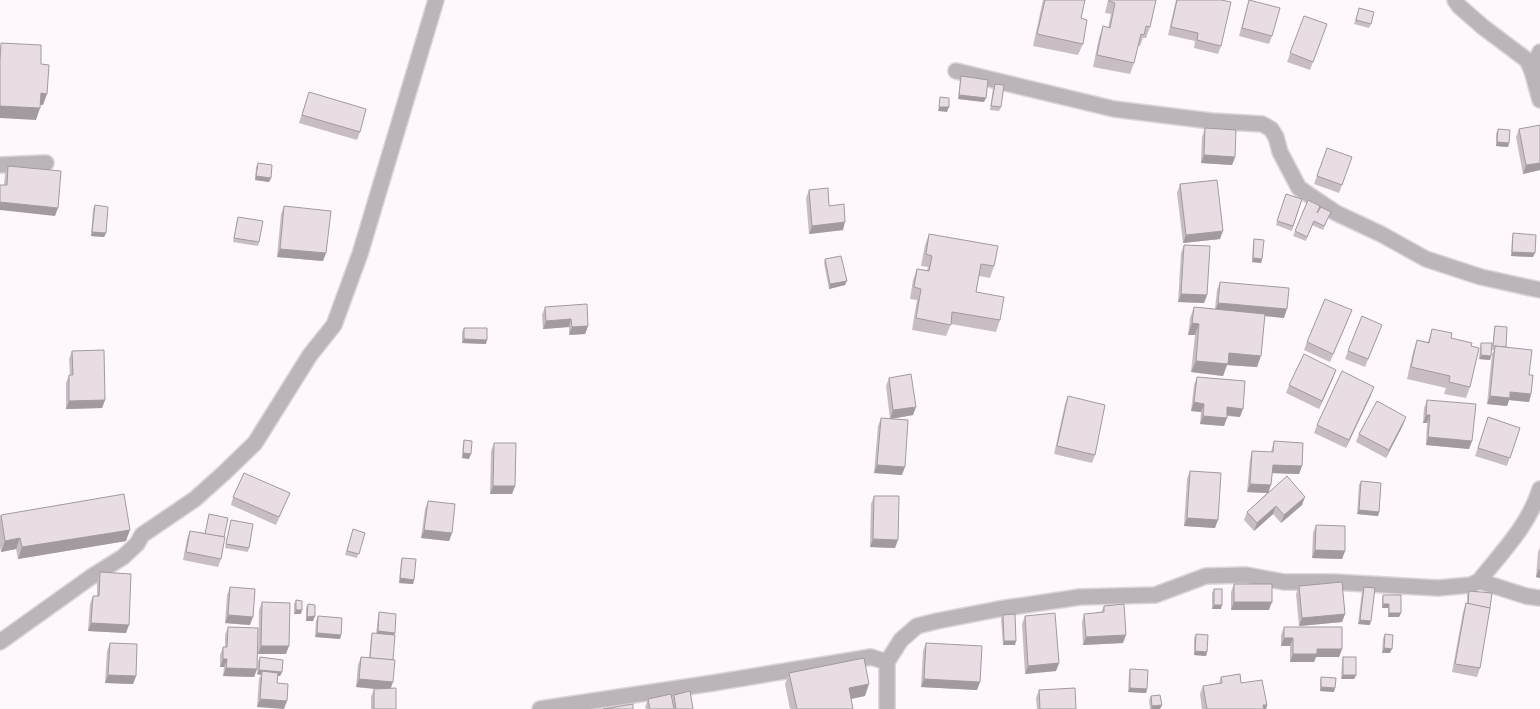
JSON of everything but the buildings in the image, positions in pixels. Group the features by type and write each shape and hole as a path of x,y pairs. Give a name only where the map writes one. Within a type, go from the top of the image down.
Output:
{"street":[{"path":"0,642 91,577 123,557 137,544 142,535 195,499 255,443 310,356 334,325 360,254 436,0"},
{"path":"1455,0 1459,6 1483,27 1526,60 1532,71 1540,100"},
{"path":"1532,71 1540,52"},
{"path":"956,71 1114,109 1211,121 1262,124 1272,129 1280,152 1299,188 1336,213 1381,234 1426,259 1481,277 1540,290"},
{"path":"0,165 46,163"},
{"path":"887,709 888,662 901,640 918,626 998,609 1080,597 1155,595 1206,576 1246,575 1284,582 1333,582 1438,588 1471,585 1479,581 1525,524 1535,505 1540,488"},
{"path":"1479,581 1526,596 1540,598"},
{"path":"540,709 871,657 888,662"}]}
